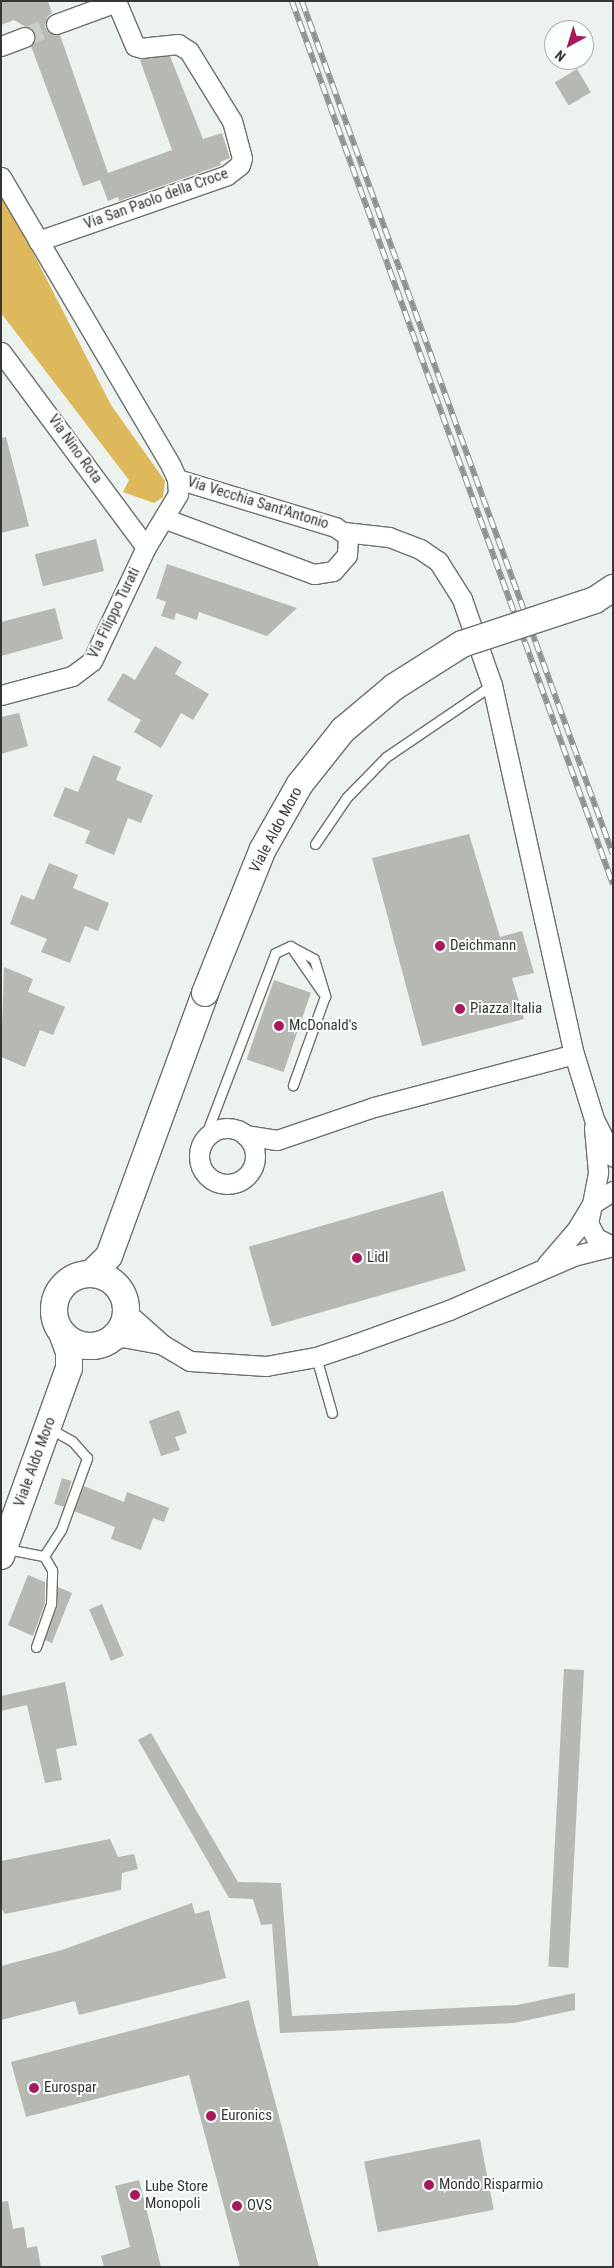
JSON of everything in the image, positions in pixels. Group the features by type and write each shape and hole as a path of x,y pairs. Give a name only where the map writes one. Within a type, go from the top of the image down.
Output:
{"main road":[{"name":"Viale Aldo Moro","path":"101,1278 205,992 263,849 300,784 343,730 394,687 462,644 595,600 613,588"},
{"name":"Viale Aldo Moro","path":"3,1552 69,1368 70,1352 54,1310 56,1299 69,1281 101,1278 120,1290 126,1312"},
{"path":"69,1368 102,1344 124,1324 126,1312"},
{"path":"62,1333 72,1342 102,1344"}],"street":[{"path":"56,24 116,2"},
{"name":"Via San Paolo della Croce","path":"38,241 227,175 240,165 242,158 232,121 189,51 166,43 142,48 135,46 116,2"},
{"path":"1,46 24,37"},
{"name":"Via Vecchia Sant'Antonio","path":"1,176 177,478 344,532 350,544 341,563 333,571 314,574 166,519"},
{"name":"Via Nino Rota","path":"1,352 146,547"},
{"name":"Via Filippo Turati","path":"1,695 72,676 92,661 146,547 166,519 178,494 177,478"},
{"path":"344,532 389,537 420,549 438,561 462,599 492,685 574,1054 594,1119 613,1157"},
{"path":"277,1140 245,1135 236,1130 217,1130 202,1142 199,1161 214,1182 240,1181 277,1140 374,1107 574,1054"},
{"path":"594,1119 598,1172 592,1204 588,1213 591,1231 613,1246"},
{"path":"245,1135 254,1151 253,1165"},
{"path":"540,1272 577,1229 592,1204 613,1191"},
{"path":"126,1312 163,1345 190,1361 215,1365 266,1366 316,1357 449,1310 574,1256 613,1246"},
{"path":"102,1344 122,1337 163,1345"}],"lane":[{"path":"315,844 347,797 386,758 492,685"},
{"path":"290,946 325,996"},
{"path":"290,946 314,959 325,996 293,1086"},
{"path":"202,1142 275,953 290,946"},
{"path":"316,1357 332,1413"},
{"path":"44,1556 61,1530 87,1458 72,1441 48,1427"},
{"path":"3,1552 44,1556"},
{"path":"36,1647 51,1604 52,1570 44,1556"}],"shaded area":[{"path":"1,190 111,405 165,481 163,497 154,503 123,492 129,480 1,313"}],"building":[{"path":"1,1 48,1 52,13 47,17 45,27 49,33 60,35 108,173 172,150 140,60 143,59 170,56 203,139 222,133 230,158 220,162 221,165 119,201 118,197 108,201 100,180 83,186 31,46 34,32 14,20 1,25"},
{"path":"578,70 591,92 569,106 555,82"},
{"path":"6,437 29,526 1,533 1,438"},
{"path":"96,539 104,571 43,586 35,554"},
{"path":"167,564 297,608 267,636 199,612 197,620 176,613 174,620 161,616 166,602 156,598"},
{"path":"55,608 63,639 1,656 1,622"},
{"path":"155,646 182,662 175,674 209,694 193,720 181,713 161,748 134,732 141,720 107,700 123,673 135,680"},
{"path":"19,713 28,746 1,754 1,717"},
{"path":"93,755 121,767 116,780 153,795 141,823 128,818 114,855 85,843 90,831 53,816 65,787 78,792"},
{"path":"469,834 500,937 522,931 534,973 512,978 524,1019 422,1046 372,858"},
{"path":"49,863 78,875 73,888 109,903 98,931 85,926 70,963 41,952 47,939 10,924 21,895 34,900"},
{"path":"4,967 33,979 28,992 65,1007 53,1035 40,1030 25,1067 1,1057"},
{"name":"McDonald's","path":"274,980 311,993 284,1072 247,1059"},
{"name":"Lidl","path":"443,1191 466,1271 272,1326 249,1247"},
{"path":"179,1410 187,1433 175,1437 180,1450 161,1456 149,1421"},
{"path":"62,1478 72,1481 64,1507 54,1504"},
{"path":"84,1486 124,1502 127,1492 169,1508 164,1522 153,1518 141,1550 111,1539 115,1527 74,1511"},
{"path":"28,1575 45,1582 45,1603 33,1636 8,1625"},
{"path":"58,1587 72,1593 52,1643 45,1640 57,1606"},
{"path":"102,1604 124,1656 111,1661 89,1609"},
{"path":"564,1669 584,1670 568,1968 548,1967"},
{"path":"65,1682 77,1745 56,1749 62,1780 45,1783 27,1705 1,1711 1,1696"},
{"path":"151,1733 238,1882 281,1883 292,2016 517,2005 575,1993 575,2010 514,2023 280,2033 272,1924 261,1925 253,1899 229,1898 138,1740"},
{"path":"110,1839 118,1857 134,1854 138,1869 122,1873 121,1890 5,1914 1,1908 1,1861"},
{"path":"192,1903 195,1914 209,1910 226,1978 79,2015 75,2001 1,2020 1,1966 62,1950"},
{"path":"249,2000 319,2267 240,2267 189,2075 26,2117 11,2062"},
{"name":"Mondo Risparmio","path":"480,2139 494,2210 378,2232 364,2162"},
{"path":"139,2180 161,2267 104,2267 101,2256 130,2247 115,2186"},
{"path":"8,2201 13,2229 24,2227 27,2248 37,2246 41,2267 1,2267 1,2202"}],"tunnel":[{"path":"24,37 56,24"}],"railway":[{"path":"292,1 613,884"},
{"path":"302,1 613,854"}],"place":[{"name":"Deichmann","path":"440,946"},
{"name":"Piazza Italia","path":"460,1009"},
{"name":"McDonald's","path":"279,1026"},
{"name":"Lidl","path":"357,1258"},
{"name":"Eurospar","path":"34,2088"},
{"name":"Euronics","path":"211,2116"},
{"name":"Mondo Risparmio","path":"429,2185"},
{"name":"Lube Store Monopoli","path":"135,2195"},
{"name":"OVS","path":"237,2206"}]}
